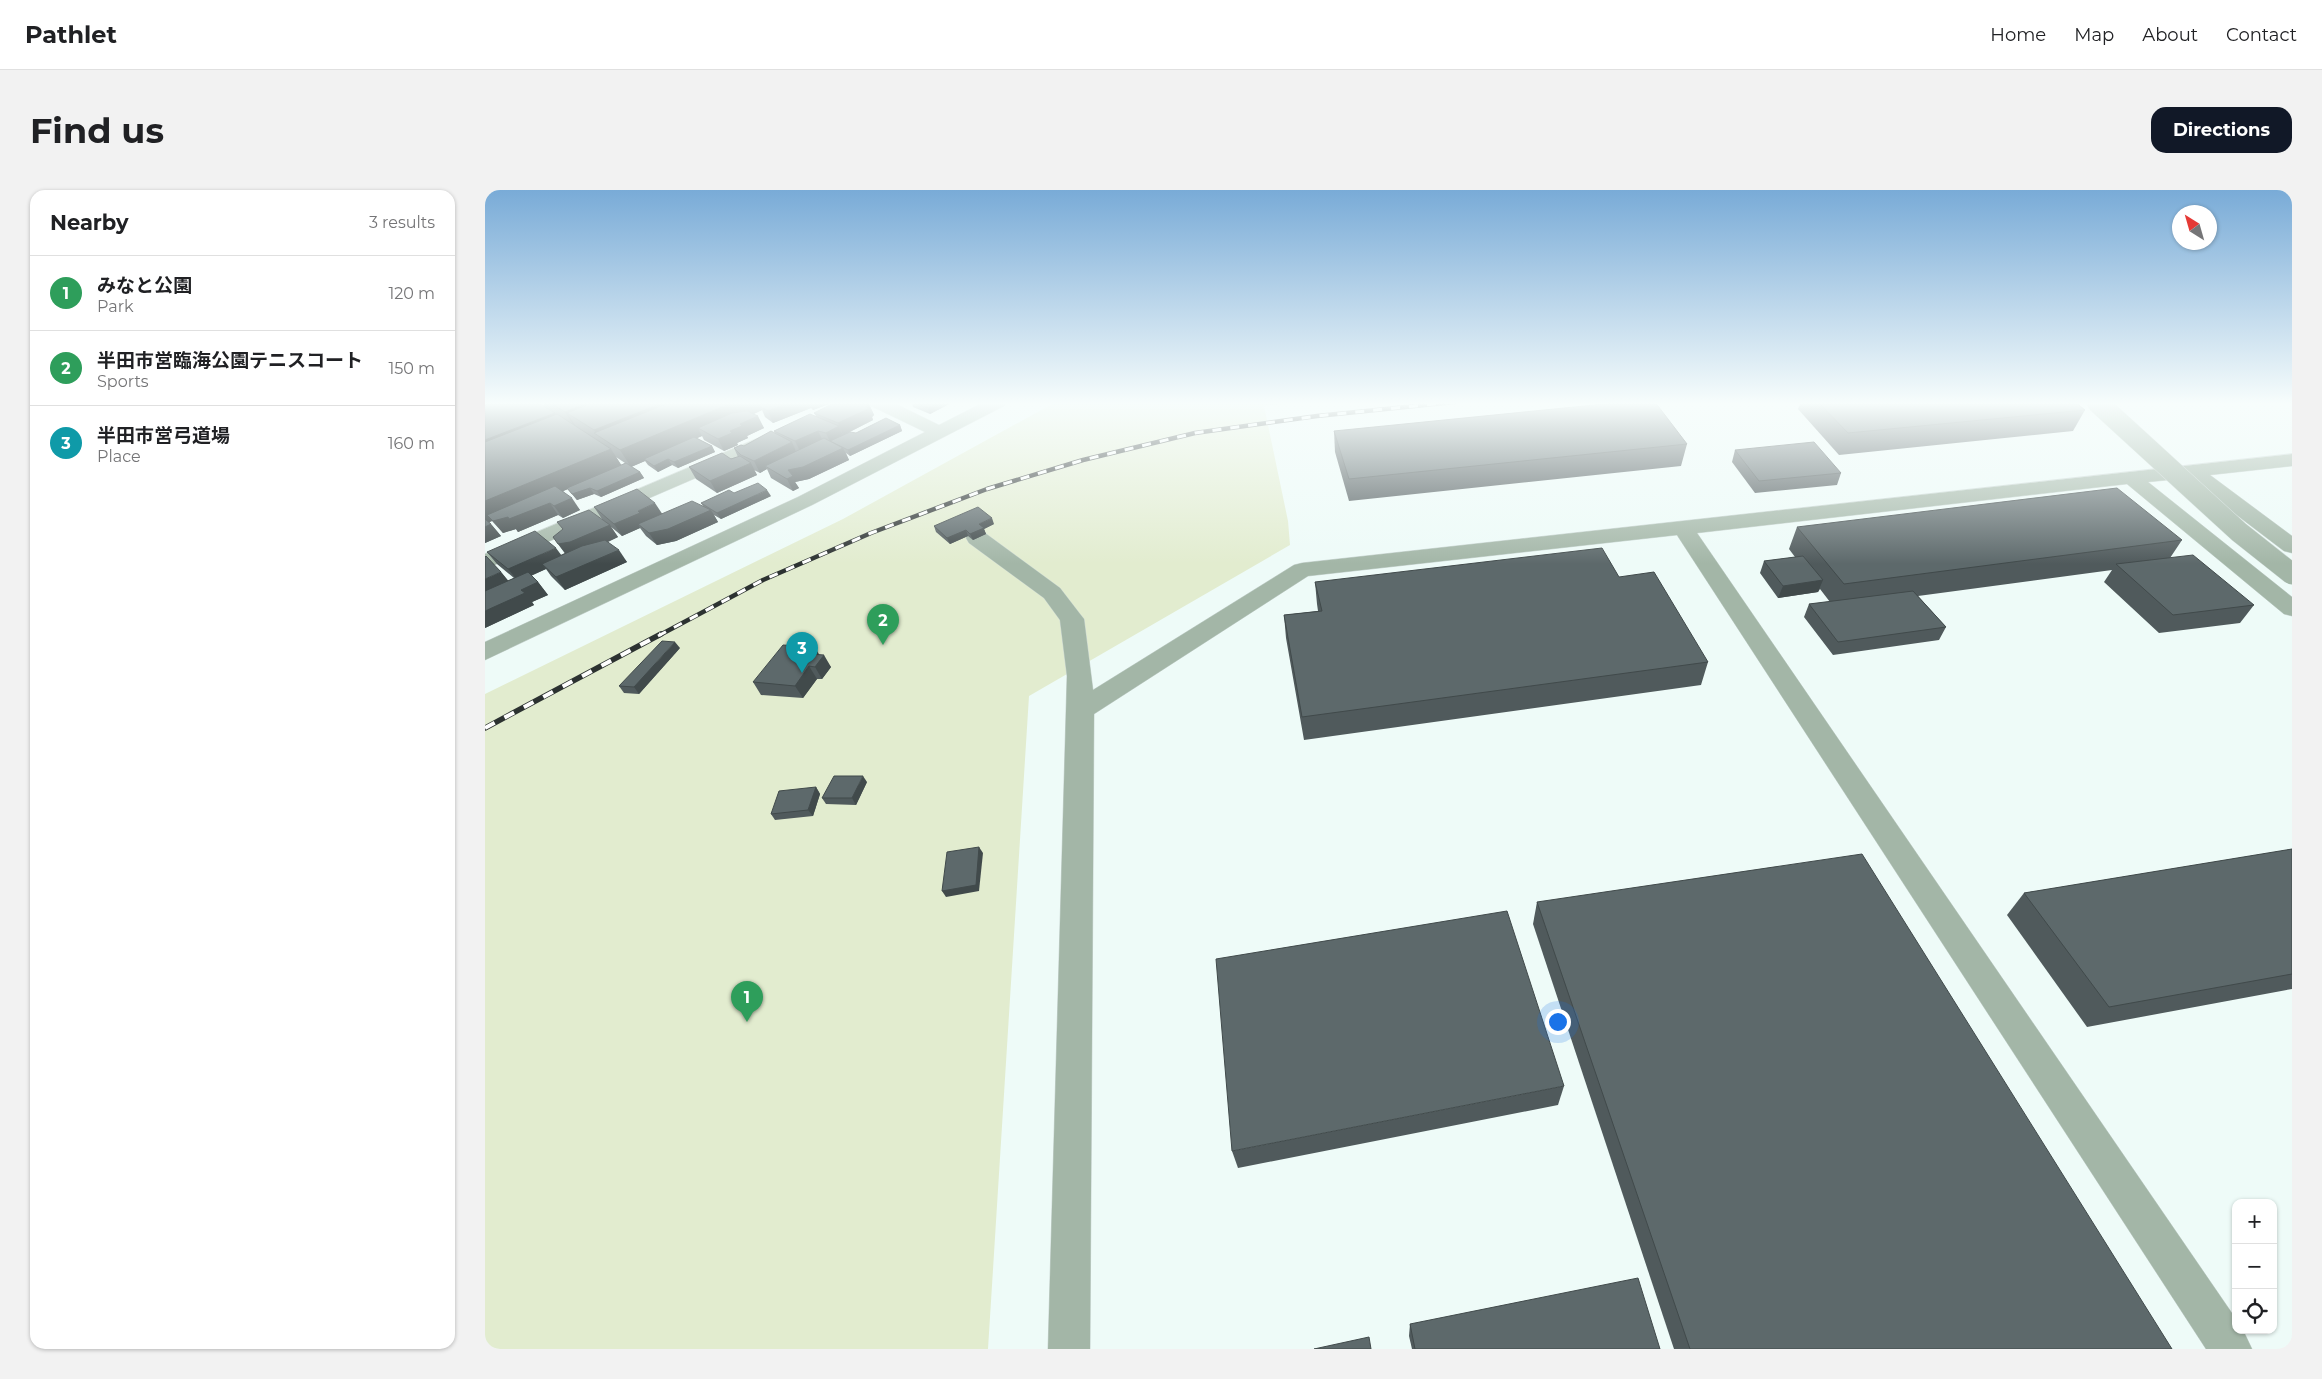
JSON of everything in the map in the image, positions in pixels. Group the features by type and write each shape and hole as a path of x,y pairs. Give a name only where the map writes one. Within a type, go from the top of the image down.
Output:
{"street":[{"path":"485,562 730,456"},
{"path":"485,652 805,501 893,456"},
{"path":"2156,456 2239,532 2292,574"},
{"path":"1081,710 1302,570 2292,460"},
{"path":"2192,471 2292,546"},
{"path":"2131,478 2292,608"},
{"path":"1683,527 2231,1349"},
{"path":"977,538 1052,593 1072,619 1080,676 1081,710 1069,1349"}],"green space":[{"path":"958,456 1274,456 1288,521 1290,545 1029,696 988,1349 485,1349 485,694 843,519"}],"building":[{"path":"485,456 594,456 485,501"},
{"path":"651,456 688,456 674,462 668,459 654,466 644,459"},
{"path":"715,456 727,456 731,459 740,456 751,463 710,481 689,467"},
{"path":"743,456 764,456 754,461"},
{"path":"786,456 826,456 803,467 788,470 793,476 787,479 765,466"},
{"path":"1342,456 1570,456 1349,479"},
{"path":"1740,456 1826,456 1841,473 1759,481"},
{"path":"626,463 640,472 597,491 590,488 572,494 567,488"},
{"path":"758,483 767,490 717,513 701,503 729,490 734,493"},
{"path":"555,486 572,498 554,506 550,503 509,519 508,517 493,521 487,515"},
{"path":"2117,488 2182,540 1844,584 1797,527"},
{"path":"637,489 655,503 638,511 640,513 614,524 594,507"},
{"path":"692,501 711,510 668,529 649,533 638,524"},
{"path":"978,507 992,518 979,524 984,528 970,534 966,530 947,538 934,526"},
{"path":"589,510 610,525 570,542 558,544 553,537 563,529 557,522"},
{"path":"485,519 491,524 485,527"},
{"path":"535,531 556,548 508,569 487,552"},
{"path":"605,540 619,550 556,577 542,564 582,546"},
{"path":"1602,548 1619,577 1654,572 1708,662 1302,717 1284,615 1322,611 1315,582"},
{"path":"2193,555 2254,605 2173,615 2116,564"},
{"path":"1803,556 1823,580 1783,586 1764,561"},
{"path":"485,557 501,572 485,579"},
{"path":"528,572 538,582 521,590 525,593 485,611 485,591"},
{"path":"1913,591 1946,627 1838,642 1809,604"},
{"path":"662,641 675,642 634,687 619,686"},
{"path":"783,645 815,647 810,654 824,655 815,667 809,666 795,686 753,682"},
{"path":"834,776 863,776 852,798 822,798"},
{"path":"816,787 808,810 771,814 779,791"},
{"path":"979,847 976,885 942,891 947,852"},
{"path":"2292,849 2292,974 2109,1007 2024,893"},
{"path":"1862,854 2172,1349 1690,1349 1537,902"},
{"path":"1507,911 1564,1086 1232,1151 1216,959"},
{"path":"1638,1278 1660,1349 1415,1349 1410,1324"},
{"path":"1369,1337 1371,1349 1314,1349"}],"railway":[{"path":"658,636 763,580 871,533 987,489 1099,456"},
{"path":"485,728 661,634"}],"place":[{"name":"半田市営臨海公園テニスコート","path":"883,645"},
{"name":"半田市営弓道場","path":"802,673"},
{"name":"みなと公園","path":"747,1022"}]}
